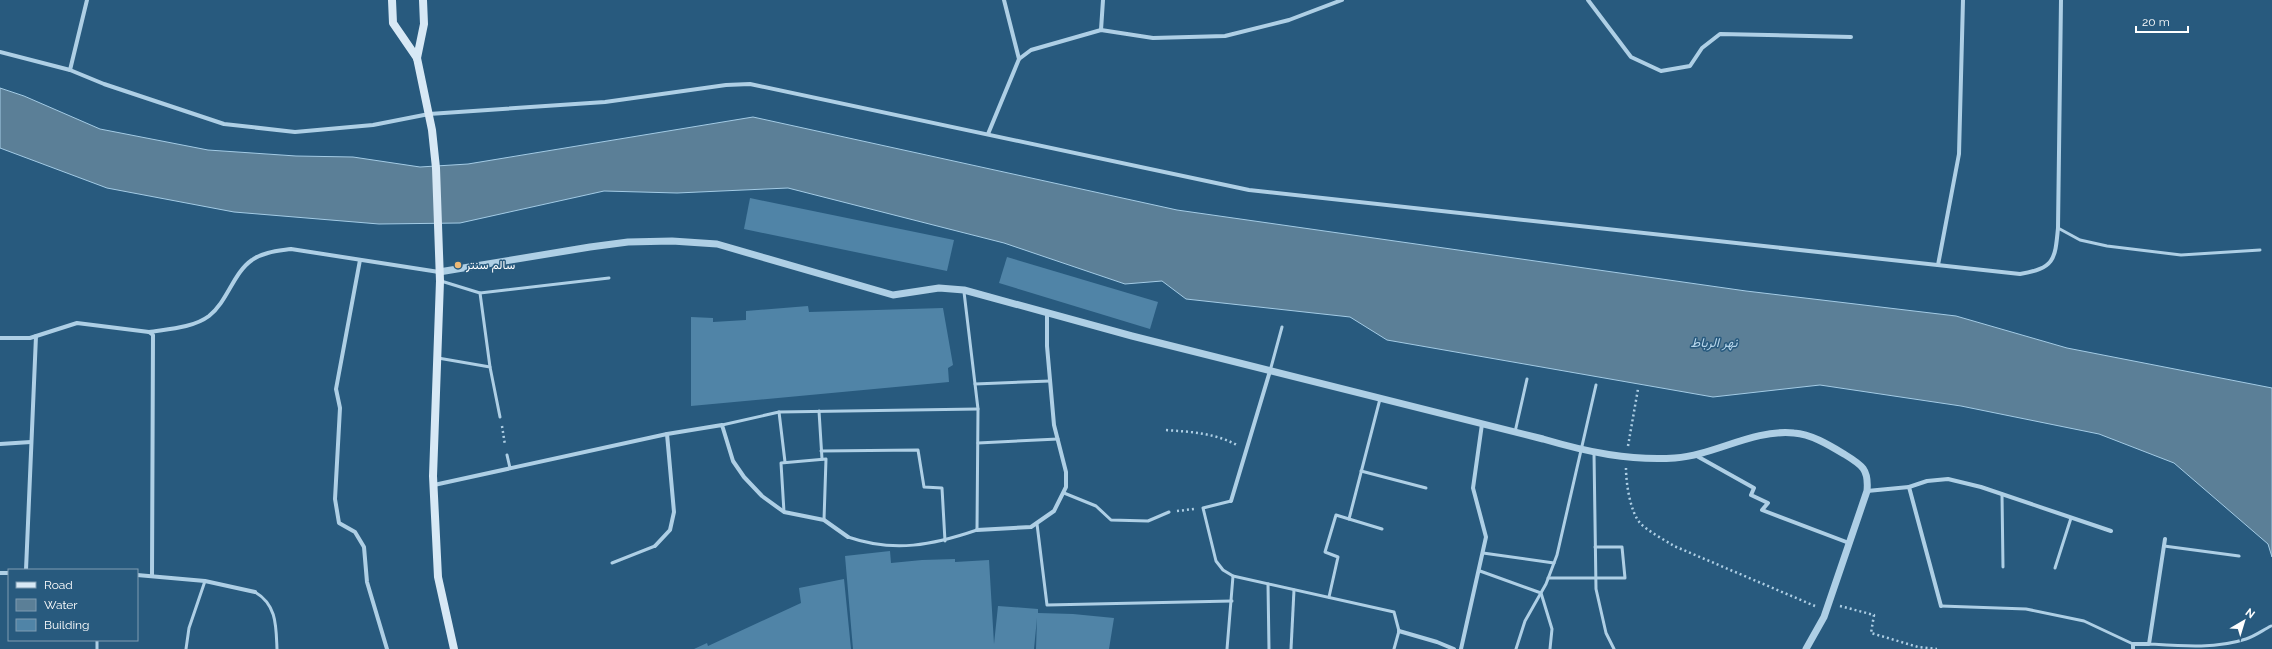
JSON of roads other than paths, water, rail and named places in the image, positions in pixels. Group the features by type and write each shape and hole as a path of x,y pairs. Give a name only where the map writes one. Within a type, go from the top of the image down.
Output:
{"main road":[{"path":"392,0 393,23 417,58"},
{"path":"423,0 424,24 417,58 432,130 436,168 438,260 440,281 434,485 438,577 454,649"}],"street":[{"path":"70,70 87,0"},
{"path":"1004,0 1018,59"},
{"path":"1101,30 1103,0"},
{"path":"988,134 1018,59 1031,50 1101,30 1153,38 1225,36 1289,20 1342,0"},
{"path":"1588,0 1631,57 1661,70 1690,66 1702,48 1720,34 1851,37"},
{"path":"1938,265 1958,154 1963,0"},
{"path":"0,52 70,70 104,84 216,121 240,126 295,132 373,125 428,114 605,102 726,85 750,84 1249,190 2020,274 2039,270 2053,259 2058,228 2061,0"},
{"path":"0,338 36,336 76,323 149,332 176,328 208,316 221,303 239,275 252,260 266,254 291,249 439,272 628,242 672,241 717,244 893,295 939,288 964,290 1270,371 1594,453 1626,457 1675,458 1695,455 1770,434 1794,432 1824,442 1854,460 1865,470 1868,477 1867,491 1827,607 1806,649"},
{"path":"360,260 336,389 340,408 335,499 339,523 355,532 364,547 367,582 387,649"},
{"path":"977,530 1032,527 1054,511 1064,493 1066,472 1058,439 1050,381 1047,346 1047,313"},
{"path":"149,332 153,335 154,341 152,575"},
{"path":"26,569 36,336"},
{"path":"1231,501 1270,371"},
{"path":"1461,649 1480,571 1486,530 1474,499 1473,488 1482,424"},
{"path":"434,485 667,434 722,425 734,462 744,477 762,496 784,512 824,520 848,537"},
{"path":"655,546 670,530 674,512 667,434"},
{"path":"0,444 31,442"},
{"path":"1695,455 1754,488 1751,495 1768,503 1762,510 1849,543"},
{"path":"1867,491 1909,487 1927,481 1948,479 2002,494 2111,531"},
{"path":"1909,487 1941,606"},
{"path":"2133,646 2149,644 2165,539"},
{"path":"138,574 205,581 255,592"},
{"path":"1399,631 1437,642 1454,649"}],"lane":[{"path":"2058,228 2080,240 2107,246 2181,255 2260,250"},
{"path":"440,281 480,293 609,278"},
{"path":"848,537 877,545 921,546 946,541 977,530 978,408 964,290"},
{"path":"480,293 490,366 500,417"},
{"path":"1270,371 1282,327"},
{"path":"437,358 490,366"},
{"path":"1515,432 1527,379"},
{"path":"975,384 1050,381"},
{"path":"1516,649 1525,621 1548,578 1554,563 1596,385"},
{"path":"1349,519 1380,399"},
{"path":"722,425 779,412 978,408"},
{"path":"819,411 822,459"},
{"path":"779,412 785,462"},
{"path":"978,443 1058,439"},
{"path":"821,451 918,450 924,487 942,488 946,541"},
{"path":"1594,453 1596,579 1600,610 1614,649"},
{"path":"507,455 510,468"},
{"path":"784,512 781,462 826,459 824,520"},
{"path":"1361,471 1426,488"},
{"path":"1064,493 1096,506 1111,520 1148,521 1169,512"},
{"path":"2002,494 2003,567"},
{"path":"1231,501 1203,508 1216,561 1223,570 1233,576 1394,612 1399,631 1394,649"},
{"path":"1329,597 1338,557 1325,552 1336,515 1382,529"},
{"path":"2055,568 2071,518"},
{"path":"1037,524 1047,605 1232,601"},
{"path":"612,563 655,546"},
{"path":"2164,546 2239,556"},
{"path":"1548,578 1625,578 1622,547 1595,547"},
{"path":"1483,553 1554,563"},
{"path":"1480,571 1540,593"},
{"path":"1227,649 1233,576"},
{"path":"186,649 189,628 205,581"},
{"path":"1268,584 1269,649"},
{"path":"1291,649 1294,590"},
{"path":"255,592 263,596 276,619 276,649"},
{"path":"1540,593 1552,629 1550,649"},
{"path":"1941,606 2026,609 2084,620 2133,646"},
{"path":"2149,644 2193,647 2220,645 2246,639 2271,626"}],"water":[{"name":"نهر الرباط","path":"0,88 24,96 100,129 208,150 296,156 353,157 420,167 468,164 753,117 1177,210 1746,291 1956,316 2067,348 2272,388 2272,557 2268,544 2174,463 2099,434 1961,406 1820,385 1713,397 1387,340 1350,317 1186,299 1162,281 1125,284 1004,243 788,188 677,193 604,191 460,223 379,224 234,212 107,188 0,148"}],"place":[{"name":"سالم سنتر","path":"458,265"}]}
